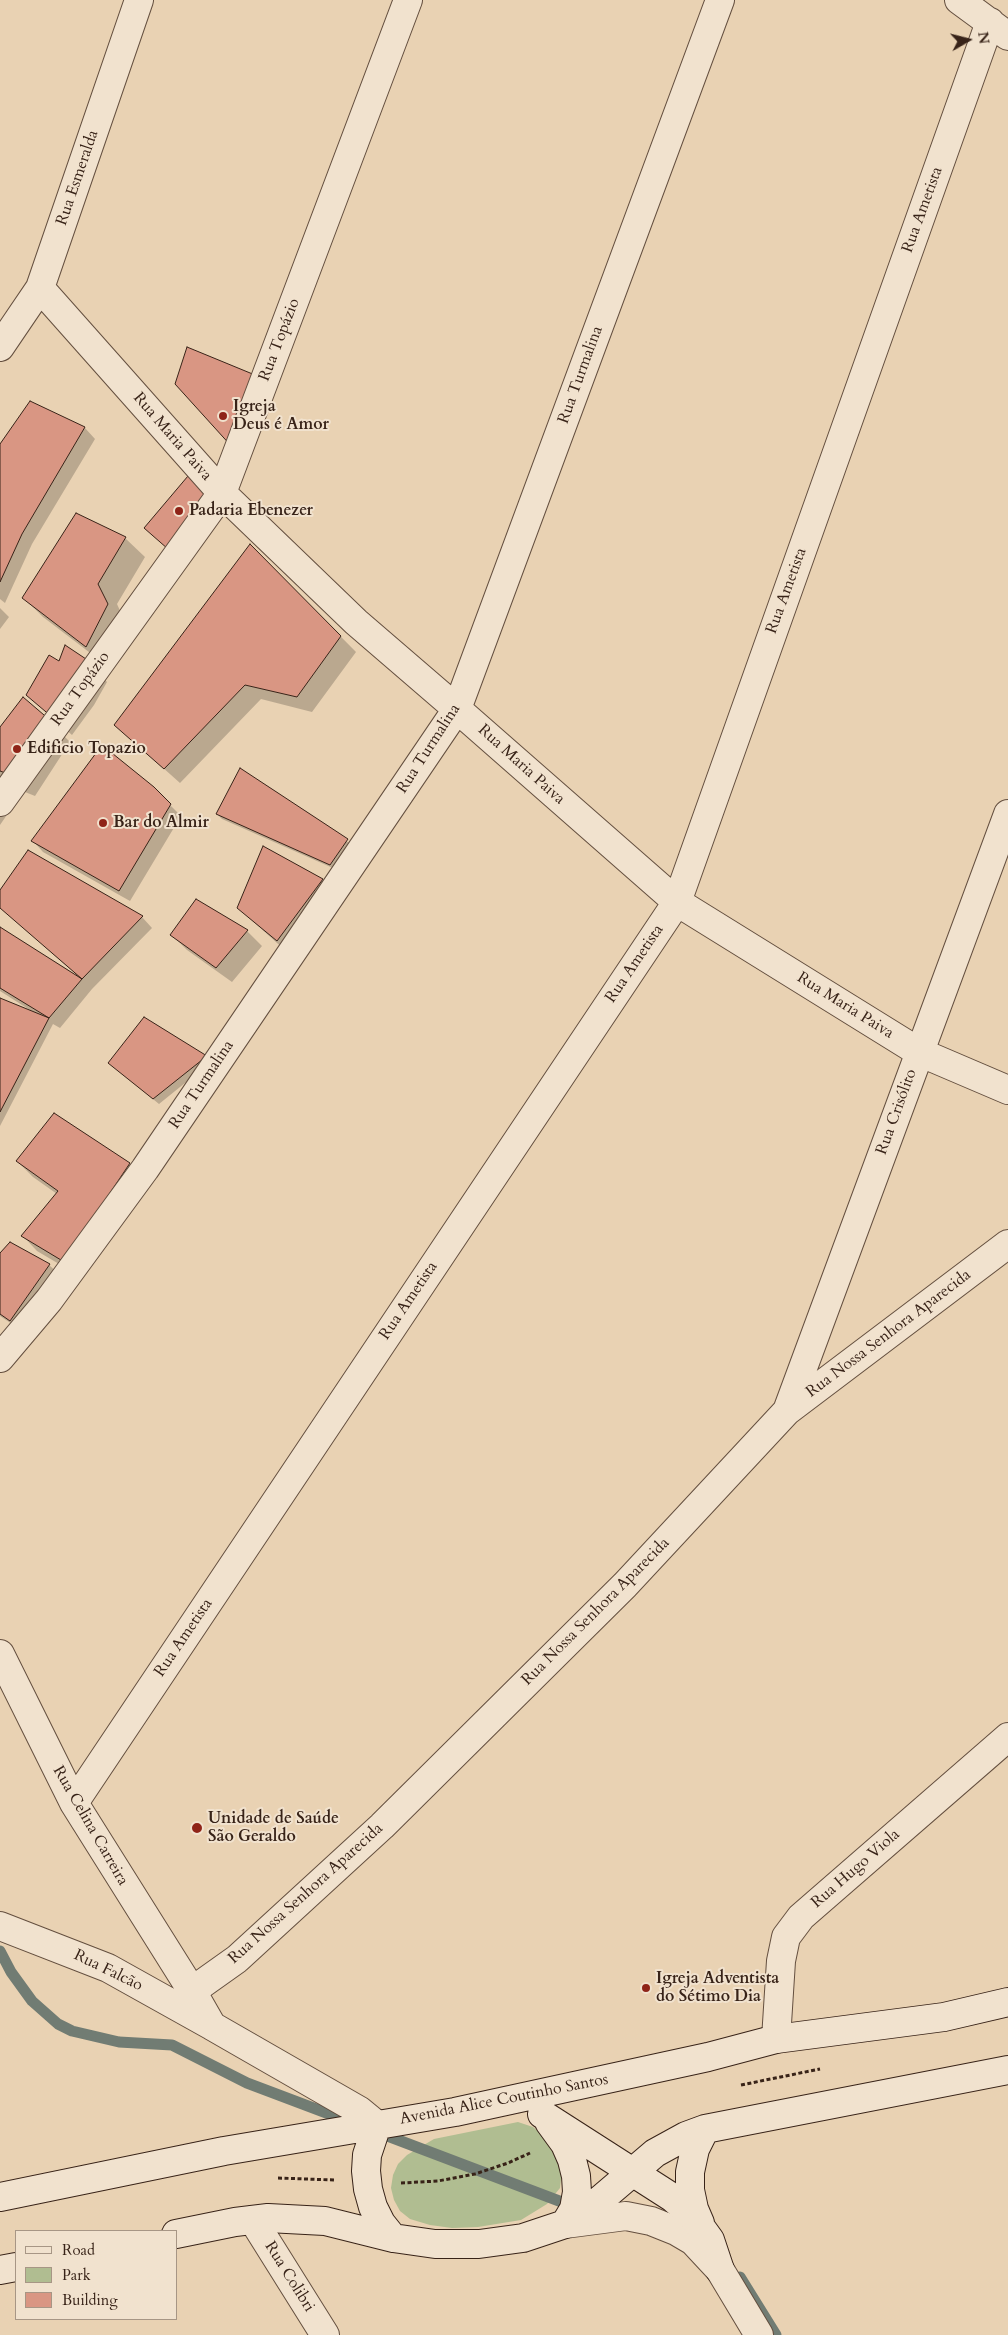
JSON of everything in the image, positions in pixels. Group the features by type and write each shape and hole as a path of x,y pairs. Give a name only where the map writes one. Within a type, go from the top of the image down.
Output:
{"street":[{"name":"Rua Esmeralda","path":"0,347 40,288 139,0"},
{"name":"Rua Topázio","path":"0,802 222,493 408,0"},
{"name":"Rua Turmalina","path":"0,1358 49,1300 145,1169 458,709 720,0"},
{"path":"959,0 999,29"},
{"name":"Rua Ametista","path":"74,1803 677,902 999,29"},
{"name":"Rua Maria Paiva","path":"40,288 222,493 356,622 677,902 919,1052 1008,1090"},
{"name":"Rua Crisólito","path":"787,1411 1008,814"},
{"name":"Rua Nossa Senhora Aparecida","path":"192,1991 237,1958 382,1826 625,1585 787,1411 1008,1244"},
{"name":"Rua Celina Carreira","path":"0,1654 74,1803 192,1991"},
{"name":"Rua Hugo Viola","path":"776,2039 781,1961 786,1937 791,1930 801,1917 1008,1737"},
{"name":"Rua Falcão","path":"0,1926 108,1968 360,2111 377,2125"},
{"path":"192,1991 212,2026"},
{"name":"Avenida Alice Coutinho Santos","path":"0,2197 224,2151 455,2112 535,2105 776,2039 944,2017 1008,2002"},
{"path":"178,2234 253,2220 299,2219 325,2221 392,2238 435,2244 501,2243 544,2232 564,2224 587,2211 633,2171 670,2144 705,2129 1008,2070"},
{"path":"535,2105 560,2137 572,2160 577,2192 574,2209 564,2224"},
{"path":"535,2105 673,2198 702,2227"},
{"path":"377,2125 367,2155 367,2182 373,2207 381,2223 392,2238"},
{"path":"705,2129 695,2149 690,2172 692,2200 702,2227 710,2240 720,2270 759,2335"},
{"path":"564,2224 626,2216 651,2221 676,2231 693,2242 720,2270"},
{"name":"Rua Colibri","path":"253,2220 325,2335"},
{"path":"0,2270 15,2267"}],"path":[{"path":"274,2177 401,2183 438,2181 475,2174 508,2164 560,2137"}],"green space":[{"path":"518,2122 533,2127 539,2132 549,2145 562,2170 560,2188 547,2204 521,2220 478,2227 452,2228 430,2225 410,2219 400,2211 394,2200 391,2188 393,2175 398,2164 407,2155 434,2139"}],"building":[{"name":"Igreja Deus é Amor","path":"187,347 255,375 233,448 175,384"},
{"path":"30,401 85,427 22,534 0,582 0,444"},
{"name":"Padaria Ebenezer","path":"188,476 210,497 168,549 144,528"},
{"path":"76,513 126,537 98,584 108,604 86,647 22,598"},
{"path":"250,544 341,636 297,697 245,685 164,769 114,725"},
{"path":"65,645 89,661 52,717 26,695 49,655 59,661"},
{"name":"Edificio Topazio","path":"23,697 51,721 16,777 0,771 0,727"},
{"name":"Bar do Almir","path":"102,745 154,787 171,804 119,891 31,841"},
{"path":"240,768 348,839 330,865 216,814"},
{"path":"263,846 323,879 277,941 237,908"},
{"path":"28,850 143,916 82,979 0,908 0,890"},
{"path":"196,899 248,930 216,968 170,935"},
{"path":"0,927 82,979 49,1018 0,988"},
{"path":"0,998 49,1018 0,1112"},
{"path":"144,1017 207,1056 153,1099 108,1063"},
{"path":"54,1113 130,1163 94,1217 61,1260 21,1236 58,1191 16,1161"},
{"path":"10,1242 50,1264 10,1321 0,1314 0,1253"}],"waterway":[{"path":"0,1951 11,1972 32,2001 58,2024 72,2031 119,2042 172,2045 247,2083 353,2123"},
{"path":"377,2132 575,2207"},
{"path":"740,2277 776,2335"}],"place":[{"name":"Igreja Deus é Amor","path":"223,416"},
{"name":"Padaria Ebenezer","path":"179,511"},
{"name":"Edificio Topazio","path":"17,749"},
{"name":"Bar do Almir","path":"103,823"},
{"name":"Unidade de Saúde São Geraldo","path":"197,1828"},
{"name":"Igreja Adventista do Sétimo Dia","path":"646,1988"}]}
